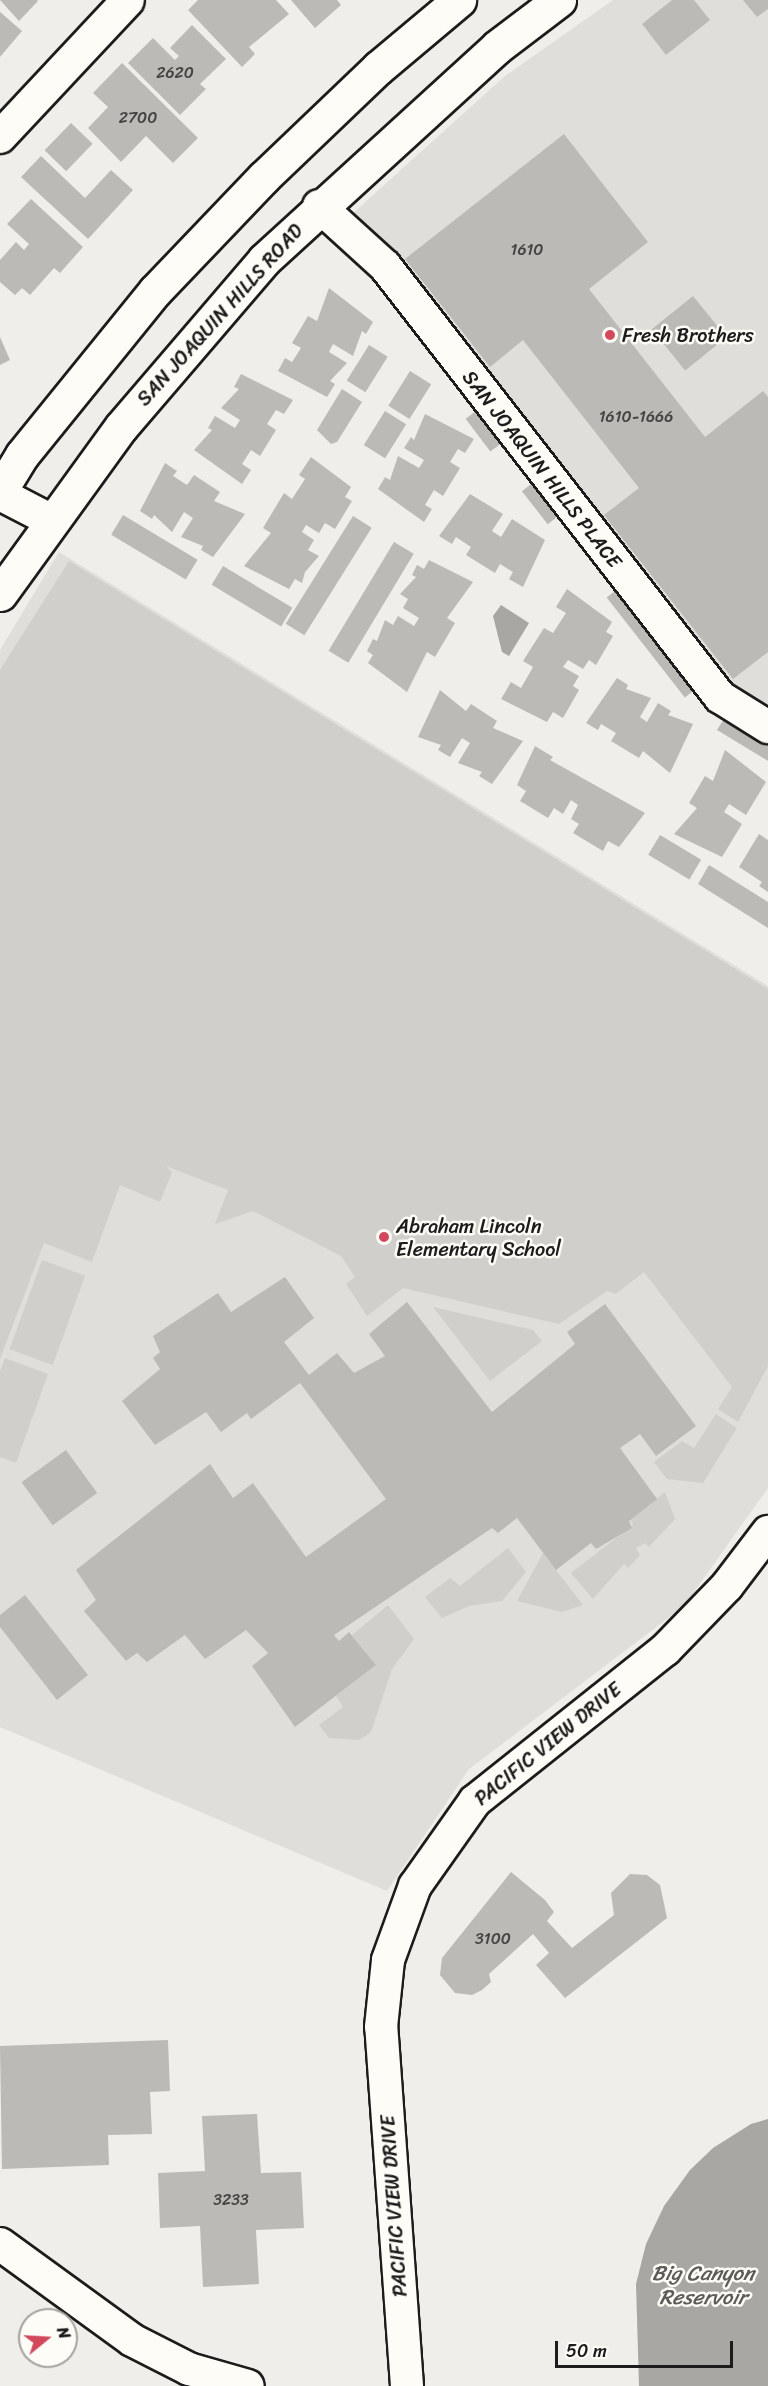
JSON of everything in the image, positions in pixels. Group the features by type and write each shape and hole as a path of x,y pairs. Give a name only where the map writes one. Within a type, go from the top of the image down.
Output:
{"main road":[{"path":"0,492 22,455 171,275 353,91 459,0"},
{"name":"SAN JOAQUIN HILLS ROAD","path":"0,594 121,427 264,260 319,206 497,47 559,0"}],"street":[{"path":"0,137 128,0"},
{"name":"SAN JOAQUIN HILLS PLACE","path":"319,206 386,266 720,697 768,727"},
{"path":"0,492 52,521"},
{"name":"PACIFIC VIEW DRIVE","path":"402,2385 381,2027 388,1960 415,1886 475,1801 665,1650 727,1586 768,1532"},
{"path":"0,2244 132,2340 189,2369 248,2386"}],"shaded area":[{"path":"613,0 768,0 768,710 730,687 352,214 505,76"},
{"name":"Abraham Lincoln Elementary School","path":"59,552 768,986 768,1488 684,1606 469,1769 387,1891 0,1727 0,650"},
{"path":"69,561 768,989 768,1366 738,1422 718,1409 732,1387 644,1272 616,1294 607,1291 559,1324 403,1288 367,1316 346,1284 355,1277 341,1256 253,1211 215,1224 228,1190 166,1166 172,1172 160,1202 120,1185 92,1262 44,1243 0,1359 0,670"},
{"path":"42,1260 85,1276 53,1365 10,1349"},
{"path":"433,1307 533,1330 542,1341 490,1381"},
{"path":"5,1358 48,1374 16,1463 0,1457 0,1371"},
{"path":"716,1414 737,1428 703,1483 667,1479 654,1462 682,1441 694,1448"},
{"path":"665,1492 675,1519 649,1547 645,1543 636,1548 640,1555 628,1568 624,1564 593,1599 571,1573 633,1525 630,1519"},
{"path":"508,1548 526,1572 502,1601 469,1606 442,1618 425,1597 450,1578 460,1586"},
{"path":"543,1553 583,1605 562,1612 517,1601"},
{"path":"388,1605 414,1639 392,1669 371,1732 359,1740 329,1738 319,1725 343,1707 336,1696 376,1665 352,1635"}],"water":[{"path":"501,605 529,623 509,656 502,652 493,616"},
{"name":"Big Canyon Reservoir","path":"768,2119 768,2386 639,2386 636,2284 646,2244 664,2206 690,2170 713,2148 751,2124"}],"building":[{"path":"0,0 37,0 38,1 19,21"},
{"path":"198,0 276,0 289,14 249,47 255,54 242,67 188,10"},
{"path":"291,0 337,0 341,5 315,28"},
{"path":"672,0 694,0 710,20 666,55 642,24"},
{"path":"743,0 768,0 768,9 757,17"},
{"path":"0,12 22,31 0,57"},
{"path":"192,25 226,59 200,84 206,89 180,115 128,63 153,38 175,60 179,56 170,48"},
{"path":"122,63 198,138 173,163 146,136 121,162 88,128 108,107 93,93"},
{"path":"71,123 93,144 66,171 45,150"},
{"path":"564,134 648,242 589,289 705,437 763,391 768,397 768,652 733,679 604,515 639,488 523,340 490,367 405,259"},
{"path":"41,156 85,198 111,170 133,190 88,239 21,177"},
{"path":"31,199 83,247 60,273 54,268 30,295 22,288 15,295 0,282 0,260 16,242 24,250 29,244 7,224"},
{"path":"329,288 373,322 366,334 362,331 353,356 333,344 329,352 347,363 330,381 335,384 327,397 278,371 285,358 292,362 301,348 292,343 308,316 317,321"},
{"path":"693,296 726,337 685,371 652,329"},
{"path":"0,337 10,360 0,365"},
{"path":"369,345 388,357 365,392 347,381"},
{"path":"410,371 431,384 409,419 388,406"},
{"path":"241,374 293,400 284,414 276,410 267,424 276,430 260,456 251,450 242,464 251,470 242,484 194,450 212,430 208,428 215,416 235,428 240,420 221,408 239,389 234,387"},
{"path":"342,389 362,402 337,442 331,444 317,430"},
{"path":"484,405 509,438 490,452 466,419"},
{"path":"385,411 406,424 385,458 364,445"},
{"path":"425,414 474,439 465,453 458,449 450,462 460,468 443,496 434,490 425,505 432,509 424,522 378,489 385,477 390,480 398,456 419,468 424,460 404,448 411,437 414,440"},
{"path":"311,457 351,487 345,497 352,501 335,529 325,523 319,533 306,525 302,532 314,540 308,550 319,556 305,572 302,583 295,579 289,589 244,566 271,533 263,528 284,493 292,499 305,479 299,475"},
{"path":"165,463 177,471 173,476 187,485 194,475 220,492 214,501 245,514 213,557 201,550 203,546 181,537 193,518 184,512 172,532 154,515 152,519 140,511"},
{"path":"540,477 566,510 548,524 522,491"},
{"path":"470,494 503,514 492,531 501,537 512,519 545,540 523,587 509,579 513,572 500,564 495,573 466,555 471,547 456,537 452,544 439,536"},
{"path":"123,515 198,560 186,580 111,535"},
{"path":"353,516 372,528 304,635 286,624"},
{"path":"394,542 414,554 348,663 329,651"},
{"path":"429,560 473,582 447,618 455,623 435,657 427,652 407,692 368,663 373,655 367,651 373,639 377,641 385,620 393,625 398,616 414,626 419,618 403,608 408,599 400,594 416,577 412,575 417,565 424,569"},
{"path":"223,566 292,608 281,627 212,585"},
{"path":"624,584 702,684 685,698 607,598"},
{"path":"567,589 612,622 606,632 613,636 596,665 589,660 583,669 568,660 563,667 579,676 573,686 579,690 563,718 553,712 547,722 501,699 511,682 521,688 533,667 523,661 544,628 553,633 566,613 556,607"},
{"path":"617,678 628,685 626,689 651,698 640,717 647,722 658,703 671,711 668,715 693,724 670,773 643,751 639,758 611,741 616,733 601,724 598,730 586,723"},
{"path":"440,690 466,711 471,704 497,721 493,728 523,741 492,784 479,776 482,772 458,763 470,743 462,738 450,757 438,750 441,745 418,737"},
{"path":"729,711 768,735 768,761 717,730"},
{"path":"535,746 553,757 550,760 645,813 619,847 608,841 603,851 573,833 579,824 571,819 578,805 571,800 563,814 554,808 548,818 520,801 526,791 517,785"},
{"path":"725,750 766,782 746,815 729,804 724,812 742,824 722,857 674,834 697,808 689,803 705,776 713,781"},
{"path":"759,834 768,840 768,892 759,886 762,882 739,867"},
{"path":"660,835 701,860 689,879 648,855"},
{"path":"709,865 768,902 768,928 698,884"},
{"path":"285,1277 314,1318 284,1342 309,1375 337,1353 354,1373 385,1356 369,1334 407,1302 492,1412 575,1344 567,1332 605,1304 696,1426 656,1456 640,1434 620,1448 657,1499 629,1521 632,1528 596,1549 591,1543 556,1570 517,1518 498,1533 492,1528 334,1635 339,1641 349,1632 376,1665 295,1727 252,1666 268,1653 246,1630 205,1659 185,1635 147,1662 137,1653 126,1661 84,1611 96,1600 76,1570 210,1464 233,1498 253,1483 306,1557 386,1499 300,1383 251,1419 247,1413 221,1432 206,1412 155,1445 122,1401 160,1369 153,1358 160,1352 153,1336 218,1293 231,1312"},
{"path":"66,1450 97,1493 53,1525 22,1482"},
{"path":"25,1595 88,1675 57,1700 0,1627 0,1615"},
{"path":"511,1872 545,1900 554,1912 547,1921 572,1948 614,1915 611,1893 630,1874 647,1875 660,1885 667,1918 565,1998 536,1965 549,1953 533,1934 489,1974 491,1982 482,1990 472,1995 455,1993 440,1975 442,1958"},
{"path":"168,2040 170,2091 150,2092 152,2134 108,2135 109,2165 2,2169 0,2046"},
{"path":"257,2114 261,2173 301,2172 304,2228 256,2230 259,2284 203,2287 200,2226 160,2228 158,2173 205,2171 202,2116"}],"place":[{"name":"Fresh Brothers","path":"610,335"},
{"name":"Abraham Lincoln Elementary School","path":"384,1237"}]}
